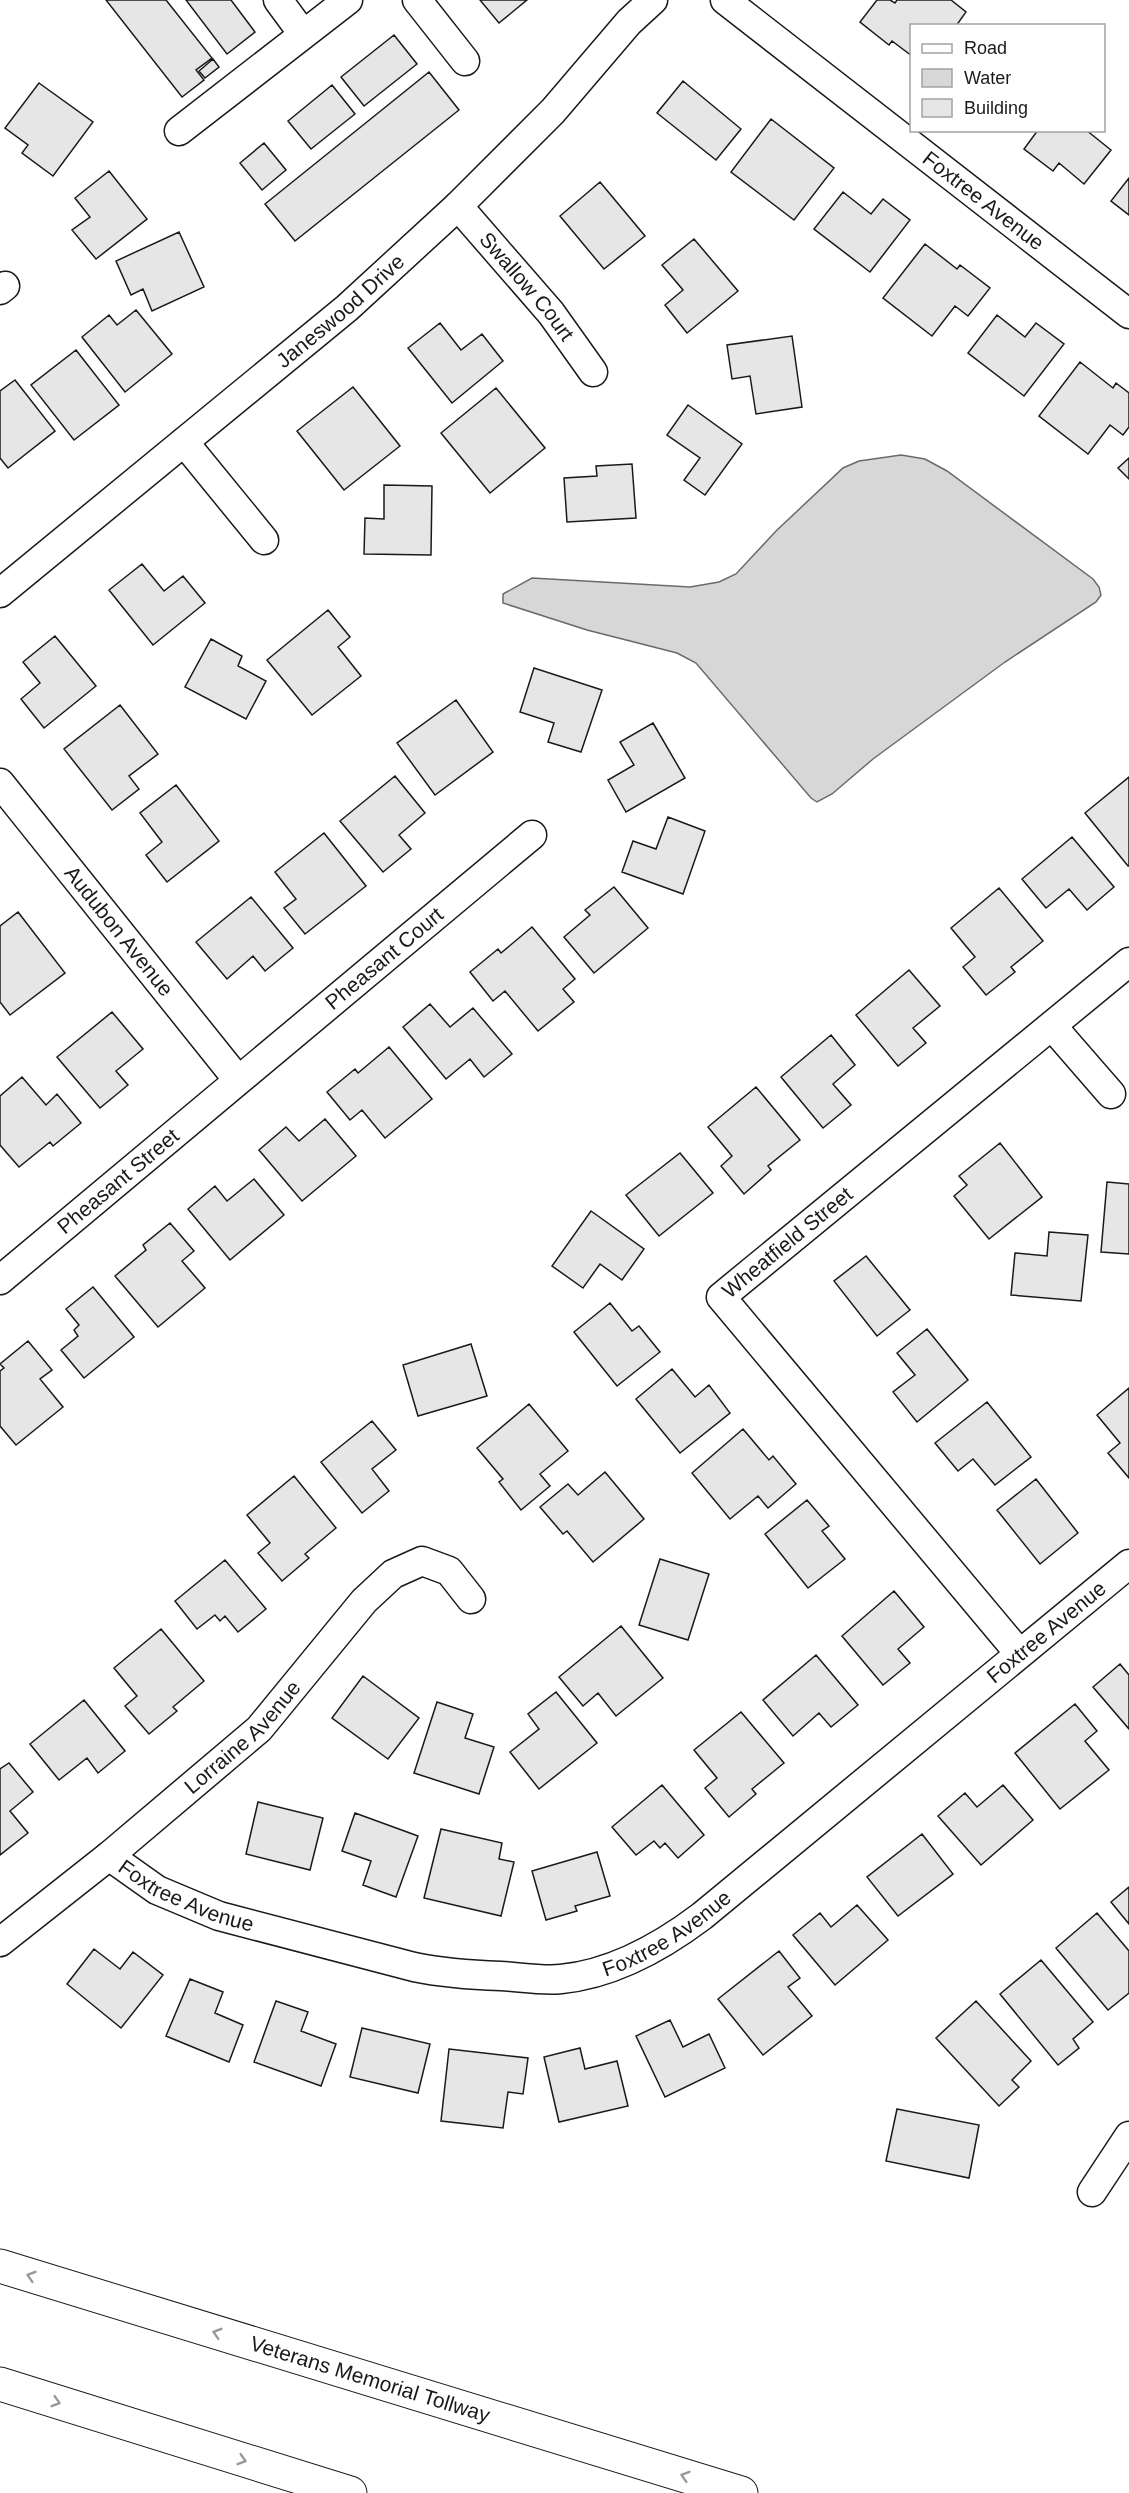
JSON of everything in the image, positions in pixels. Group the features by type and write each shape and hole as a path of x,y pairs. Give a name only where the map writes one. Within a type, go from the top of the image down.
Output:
{"highway":[{"name":"Veterans Memorial Tollway","path":"0,2266 741,2493"},
{"path":"0,2384 350,2493"}],"street":[{"path":"278,0 303,34"},
{"path":"178,131 348,0"},
{"path":"417,0 465,61"},
{"name":"Janeswood Drive","path":"0,593 347,309 458,206 553,111 629,22 653,0"},
{"name":"Foxtree Avenue","path":"725,0 1129,314"},
{"name":"Swallow Court","path":"458,206 551,313 593,372"},
{"path":"184,442 264,540"},
{"name":"Audubon Avenue","path":"0,783 238,1080"},
{"name":"Pheasant Court","path":"238,1080 532,836"},
{"name":"Wheatfield Street","path":"1019,1653 721,1297 1129,962"},
{"path":"1052,1026 1111,1094"},
{"name":"Pheasant Street","path":"0,1280 238,1080"},
{"name":"Lorraine Avenue","path":"0,1942 109,1856 260,1730 364,1600 393,1574 422,1562 449,1571 471,1599"},
{"name":"Foxtree Avenue","path":"109,1856 172,1898 230,1919 447,1974 560,1979 601,1970 642,1955 676,1935 1129,1564"},
{"path":"1092,2192 1129,2136"}],"water":[{"path":"901,455 925,459 947,471 1093,579 1101,595 1096,602 1005,662 873,759 832,794 817,802 811,798 696,663 677,653 587,630 503,603 503,594 532,578 690,587 719,582 736,574 776,531 843,468 859,461"}],"building":[{"path":"106,0 166,0 212,58 196,70 204,80 182,97"},
{"path":"186,0 231,0 255,32 227,54"},
{"path":"480,0 527,0 499,23"},
{"path":"877,0 890,0 895,3 897,0 951,0 966,12 957,24 910,24 910,54 892,41 889,45 860,22"},
{"path":"394,35 417,64 364,106 341,77"},
{"path":"213,59 219,67 205,78 199,71"},
{"path":"429,72 459,110 295,241 265,204"},
{"path":"683,81 741,129 716,160 657,113"},
{"path":"39,83 93,122 53,176 22,153 28,145 5,128"},
{"path":"332,85 355,114 311,149 288,121"},
{"path":"771,119 834,168 794,220 731,172"},
{"path":"1037,132 1088,132 1111,150 1084,184 1059,163 1053,171 1024,149"},
{"path":"264,143 286,170 262,190 240,163"},
{"path":"109,171 147,219 96,259 72,230 90,217 75,198"},
{"path":"1129,178 1129,215 1111,201"},
{"path":"600,182 645,236 604,269 560,216"},
{"path":"843,192 871,214 883,199 910,220 870,272 814,229"},
{"path":"179,232 204,287 152,311 143,289 131,295 116,261"},
{"path":"694,239 738,291 687,333 665,305 683,290 662,265"},
{"path":"925,244 957,269 960,265 990,288 968,316 955,306 932,336 883,298"},
{"path":"136,310 172,354 125,392 82,337 109,315 117,325"},
{"path":"997,315 1025,337 1036,323 1064,344 1024,396 968,353"},
{"path":"440,323 461,350 482,334 503,361 452,403 408,348"},
{"path":"792,336 802,407 756,414 750,376 732,379 727,345"},
{"path":"76,350 119,405 74,440 31,385"},
{"path":"1080,362 1113,388 1116,383 1129,393 1129,427 1123,435 1110,425 1088,454 1039,416"},
{"path":"15,380 55,431 8,468 0,458 0,391"},
{"path":"353,387 400,446 344,490 297,431"},
{"path":"496,388 545,448 490,493 441,433"},
{"path":"688,405 742,444 705,495 684,480 700,458 667,435"},
{"path":"1129,458 1129,479 1118,468"},
{"path":"632,464 636,518 567,522 564,478 597,476 596,466"},
{"path":"384,485 432,486 431,555 364,554 365,518 384,519"},
{"path":"142,564 164,591 183,576 205,603 153,645 109,590"},
{"path":"328,610 350,637 338,647 361,676 312,715 267,660"},
{"path":"55,636 96,686 44,728 21,699 40,683 23,662"},
{"path":"211,639 242,656 238,666 266,681 246,719 185,687"},
{"path":"534,668 602,690 581,752 548,742 554,723 520,712"},
{"path":"456,700 493,752 435,795 397,743"},
{"path":"120,705 158,754 129,776 139,789 112,810 64,749"},
{"path":"653,723 685,778 626,812 608,780 634,765 620,742"},
{"path":"395,776 425,813 399,835 411,849 383,872 340,821"},
{"path":"1129,777 1129,866 1128,866 1085,813"},
{"path":"176,785 219,841 167,882 146,855 162,842 140,813"},
{"path":"668,817 705,831 683,894 622,872 633,841 656,849"},
{"path":"324,833 366,886 305,934 284,908 296,899 275,872"},
{"path":"1072,837 1114,887 1087,910 1069,889 1046,908 1022,879"},
{"path":"614,887 648,928 594,973 564,937 590,915 585,910"},
{"path":"999,888 1043,941 1011,967 1015,972 986,995 963,967 975,957 951,928"},
{"path":"251,897 293,948 265,971 253,956 227,979 196,942"},
{"path":"18,912 65,973 10,1015 0,1002 0,926"},
{"path":"532,927 575,979 563,989 574,1002 538,1031 505,991 493,1001 470,972 498,949 501,953"},
{"path":"909,970 940,1006 913,1028 926,1043 898,1066 856,1015"},
{"path":"430,1004 450,1027 473,1008 512,1054 484,1077 470,1059 446,1079 403,1027"},
{"path":"112,1012 143,1049 116,1071 128,1085 100,1108 57,1057"},
{"path":"831,1035 855,1065 833,1084 851,1105 823,1128 781,1077"},
{"path":"389,1047 432,1099 385,1138 362,1110 350,1120 327,1092 355,1069 358,1073"},
{"path":"22,1077 46,1105 57,1094 81,1123 53,1146 50,1142 19,1167 0,1145 0,1096"},
{"path":"756,1087 800,1140 768,1166 771,1170 744,1194 721,1166 732,1156 708,1127"},
{"path":"325,1119 356,1156 302,1201 259,1150 286,1127 299,1141"},
{"path":"1000,1143 1042,1197 989,1239 954,1196 967,1185 959,1176"},
{"path":"680,1153 713,1193 659,1236 626,1195"},
{"path":"254,1179 284,1215 230,1260 188,1209 215,1186 227,1201"},
{"path":"1107,1182 1129,1184 1129,1254 1101,1252"},
{"path":"591,1211 644,1249 622,1280 600,1264 583,1288 552,1266"},
{"path":"170,1223 194,1251 182,1261 205,1288 158,1327 115,1276 146,1250 143,1245"},
{"path":"1049,1232 1088,1235 1081,1301 1011,1295 1015,1253 1047,1256"},
{"path":"866,1256 910,1310 877,1336 834,1281"},
{"path":"93,1287 134,1337 84,1378 61,1350 78,1336 74,1330 79,1325 66,1309"},
{"path":"610,1303 632,1331 639,1326 660,1352 617,1386 574,1332"},
{"path":"927,1329 968,1380 917,1422 893,1392 915,1375 897,1353"},
{"path":"28,1341 52,1370 40,1379 63,1407 16,1445 0,1426 0,1371 4,1368 0,1364"},
{"path":"471,1344 487,1396 418,1416 403,1365"},
{"path":"672,1369 695,1397 709,1385 730,1413 680,1453 636,1399"},
{"path":"1129,1388 1129,1478 1108,1453 1120,1443 1097,1415"},
{"path":"987,1402 1031,1457 995,1485 973,1459 958,1471 935,1443"},
{"path":"529,1404 568,1451 540,1474 550,1486 521,1510 499,1482 503,1479 477,1448"},
{"path":"372,1421 396,1450 372,1469 389,1491 362,1513 321,1462"},
{"path":"743,1429 769,1460 773,1456 796,1484 768,1508 758,1496 730,1519 692,1473"},
{"path":"605,1472 644,1519 593,1562 567,1531 563,1534 540,1507 568,1484 578,1495"},
{"path":"294,1476 336,1528 305,1554 309,1558 282,1581 258,1553 270,1543 247,1515"},
{"path":"1036,1479 1078,1533 1040,1564 997,1510"},
{"path":"807,1500 829,1526 822,1531 845,1559 808,1588 765,1534"},
{"path":"660,1559 709,1574 688,1640 639,1625"},
{"path":"225,1560 266,1609 238,1632 225,1616 220,1621 215,1615 197,1629 175,1601"},
{"path":"894,1591 924,1627 898,1649 910,1663 883,1685 842,1636"},
{"path":"621,1626 663,1678 616,1716 598,1693 583,1706 559,1677"},
{"path":"161,1629 204,1681 173,1707 177,1711 149,1734 125,1706 137,1696 114,1668"},
{"path":"816,1655 858,1705 831,1727 819,1713 793,1736 763,1700"},
{"path":"1120,1664 1129,1675 1129,1729 1093,1687"},
{"path":"363,1676 419,1718 388,1759 332,1718"},
{"path":"556,1692 597,1743 539,1789 510,1752 539,1729 528,1714"},
{"path":"84,1700 125,1751 98,1773 87,1758 59,1780 30,1744"},
{"path":"437,1702 473,1714 465,1738 494,1747 479,1794 414,1773"},
{"path":"1075,1704 1097,1731 1085,1741 1109,1770 1060,1809 1015,1753"},
{"path":"741,1712 784,1763 752,1789 756,1794 729,1817 705,1788 717,1778 694,1750"},
{"path":"9,1763 33,1792 10,1811 28,1833 0,1855 0,1769"},
{"path":"662,1785 704,1835 678,1858 665,1843 660,1848 654,1841 636,1855 612,1827"},
{"path":"1003,1785 1033,1820 981,1865 938,1816 965,1793 977,1807"},
{"path":"258,1802 323,1818 310,1870 246,1854"},
{"path":"355,1813 418,1836 396,1897 363,1885 371,1861 342,1851"},
{"path":"441,1829 502,1843 499,1859 514,1862 501,1916 424,1898"},
{"path":"922,1834 953,1874 898,1916 867,1877"},
{"path":"597,1852 610,1896 575,1906 577,1911 546,1920 532,1871"},
{"path":"1129,1887 1129,1924 1111,1902"},
{"path":"857,1905 888,1940 835,1985 793,1935 820,1913 831,1927"},
{"path":"1097,1913 1129,1951 1129,1993 1108,2010 1056,1948"},
{"path":"94,1949 120,1969 133,1952 163,1975 121,2028 67,1984"},
{"path":"779,1951 800,1978 788,1987 812,2016 763,2055 718,1999"},
{"path":"1041,1960 1093,2022 1073,2039 1079,2048 1058,2065 1000,1994"},
{"path":"190,1979 223,1992 215,2013 243,2025 229,2062 166,2036"},
{"path":"276,2001 308,2012 301,2031 336,2044 321,2086 254,2062"},
{"path":"976,2001 1031,2061 1012,2080 1019,2087 999,2106 936,2038"},
{"path":"670,2020 683,2047 709,2034 725,2068 665,2097 636,2036"},
{"path":"362,2028 430,2044 418,2093 350,2077"},
{"path":"580,2048 585,2069 617,2061 628,2106 559,2122 544,2057"},
{"path":"449,2049 528,2058 523,2094 508,2092 503,2128 441,2121"},
{"path":"897,2109 979,2125 969,2178 886,2161"}]}
